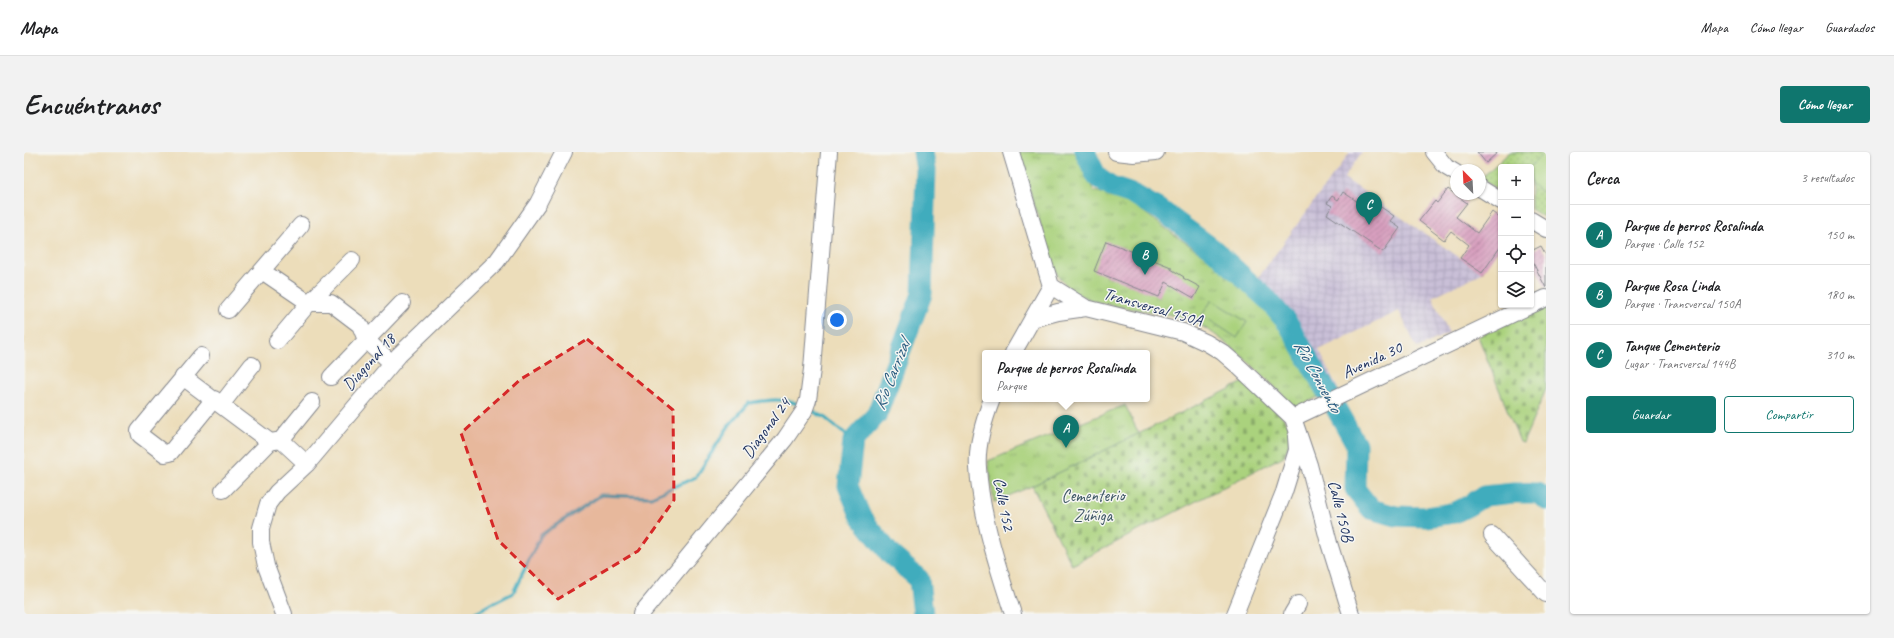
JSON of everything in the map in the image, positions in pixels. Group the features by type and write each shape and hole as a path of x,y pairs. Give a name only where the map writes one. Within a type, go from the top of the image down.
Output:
{"street":[{"name":"Diagonal 18","path":"284,614 266,566 261,528 268,504 277,492 307,464 392,363 497,261 538,203 564,152"},
{"name":"Diagonal 24","path":"641,614 785,439 804,411 808,400 812,369 829,152"},
{"path":"1011,152 1051,286 1014,350"},
{"path":"1116,152 1134,154 1156,152"},
{"path":"1421,152 1450,169"},
{"path":"1434,152 1450,169"},
{"path":"1486,192 1499,200"},
{"path":"1534,222 1546,229"},
{"path":"228,310 301,225"},
{"path":"277,341 309,303 352,260"},
{"path":"262,271 309,303 331,303 360,325 366,340 392,363"},
{"name":"Transversal 150A","path":"1051,286 1086,308 1195,336 1222,352 1293,418"},
{"name":"Avenida 30","path":"1293,418 1546,298"},
{"path":"332,377 402,303"},
{"path":"1032,319 1058,312 1086,308"},
{"path":"201,356 139,431 140,435 165,454 170,453 252,365"},
{"path":"183,377 307,464"},
{"path":"223,490 275,441 312,402"},
{"name":"Calle 152","path":"991,402 984,424 979,451 978,467 992,543 1013,614"},
{"path":"1235,614 1271,529 1296,453 1297,440 1293,418"},
{"name":"Calle 150B","path":"1293,418 1309,465 1329,543 1350,614"},
{"path":"1492,535 1546,594"}],"highlighted area":[{"path":"587,339 673,410 674,500 638,551 558,599 498,540 461,433 521,379"}],"shaded area":[{"path":"1350,152 1362,152 1344,178 1482,273 1432,297 1449,333 1417,348 1399,311 1319,350 1338,389 1331,392 1288,313 1255,282"}],"green space":[{"path":"1018,152 1074,152 1094,191 1128,200 1177,237 1226,269 1268,310 1322,395 1298,407 1295,407 1238,353 1213,333 1200,325 1184,318 1166,314 1109,305 1091,300 1075,292 1061,280 1054,268"},
{"path":"1510,152 1546,152 1546,219 1534,211 1534,164 1498,164 1498,189 1486,182 1486,174"},
{"path":"1544,152 1546,152 1546,186 1541,192 1534,186 1533,164"},
{"path":"1212,300 1247,322 1237,338 1202,315"},
{"path":"1546,307 1546,389 1523,443 1520,442 1478,336"},
{"name":"Cementerio Zúñiga","path":"1244,382 1276,410 1289,426 1289,441 1284,456 1072,565 1032,486"},
{"path":"1125,405 1139,434 1032,486 994,502 988,461"}],"building":[{"path":"1477,152 1498,152 1486,163"},
{"path":"1448,189 1450,190 1450,200 1463,200 1467,203 1456,217 1477,233 1492,212 1498,217 1498,250 1482,273 1460,258 1469,245 1451,231 1444,240 1419,221 1435,201 1437,203"},
{"path":"1343,192 1370,210 1375,203 1394,216 1390,221 1400,228 1383,252 1327,214 1332,206 1327,203 1332,196 1338,200"},
{"path":"1106,241 1171,267 1171,269 1184,277 1183,278 1200,287 1194,298 1166,282 1159,297 1094,271"},
{"path":"1541,246 1546,255 1546,288 1534,265 1534,250"}],"waterway":[{"name":"Río Carrizal","path":"923,152 926,170 922,294 877,414 853,441 848,486 861,517 891,555 919,579 923,614"},
{"name":"Río Convento","path":"1085,152 1097,177 1111,187 1135,195 1162,211 1213,249 1268,300 1289,325 1356,444 1355,489 1371,509 1396,516 1426,517 1454,513 1484,496 1514,493 1538,493 1546,500"},
{"path":"472,614 513,593 541,535 601,495 651,497 696,477 730,424 749,403 769,400 783,400 802,406"},
{"path":"810,410 824,417 853,441"}],"place":[{"name":"Tanque Cementerio","path":"1369,225"},
{"name":"Parque Rosa Linda","path":"1145,275"},
{"name":"Parque de perros Rosalinda","path":"1066,448"}]}
